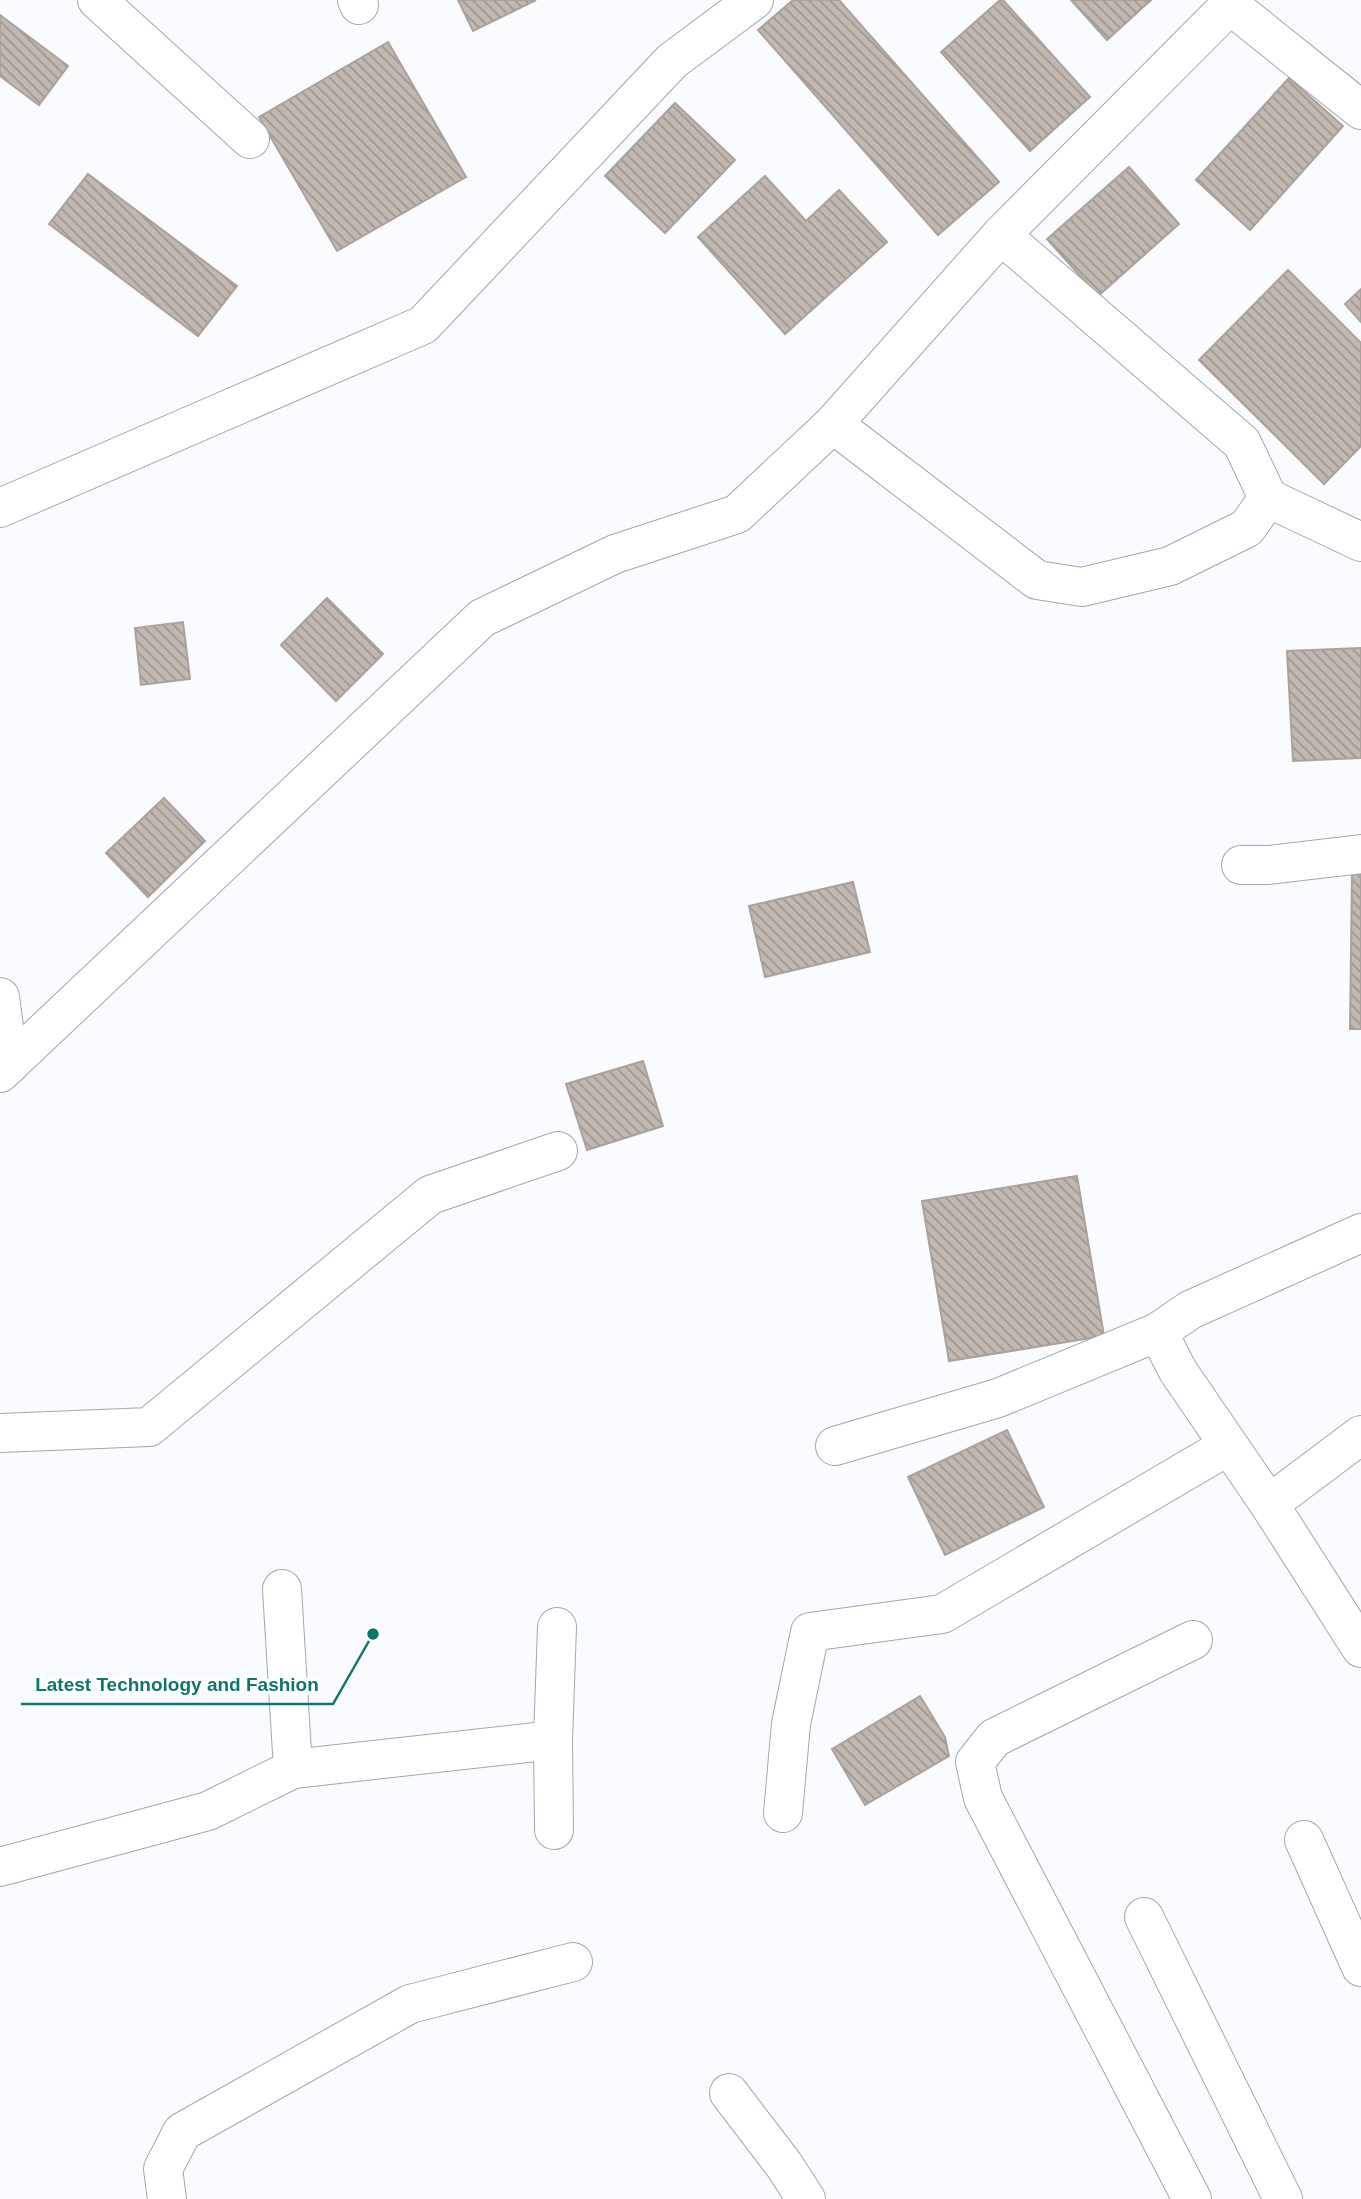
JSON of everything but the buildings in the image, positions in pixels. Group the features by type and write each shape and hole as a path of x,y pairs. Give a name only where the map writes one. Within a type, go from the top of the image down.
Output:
{"street":[{"path":"97,0 250,139"},
{"path":"0,508 424,325 672,61 754,0"},
{"path":"5,1069 482,618 615,554 737,514 833,424 1001,235 1230,3 1361,110"},
{"path":"1001,235 1242,443 1268,498 1361,542"},
{"path":"833,424 1037,580 1082,587 1171,566 1247,528 1268,498"},
{"path":"1241,865 1269,865 1361,853"},
{"path":"0,997 5,1069"},
{"path":"0,1433 149,1427 430,1195 558,1151"},
{"path":"835,1446 998,1398 1158,1332 1190,1310 1361,1233"},
{"path":"1158,1332 1178,1371 1269,1504 1361,1648"},
{"path":"1269,1504 1361,1435"},
{"path":"783,1813 791,1724 810,1632 942,1614 1228,1446"},
{"path":"282,1589 293,1769"},
{"path":"554,1830 553,1740 557,1627"},
{"path":"1192,2199 983,1798 975,1762 994,1738 1194,1640"},
{"path":"0,1867 208,1811 293,1769 553,1740"},
{"path":"1304,1840 1361,1967"},
{"path":"1144,1917 1283,2199"},
{"path":"167,2199 163,2169 182,2132 410,2004 573,1962"},
{"path":"729,2093 784,2165 806,2199"}],"place":[{"name":"Latest Technology and Fashion","path":"373,1634"}]}
